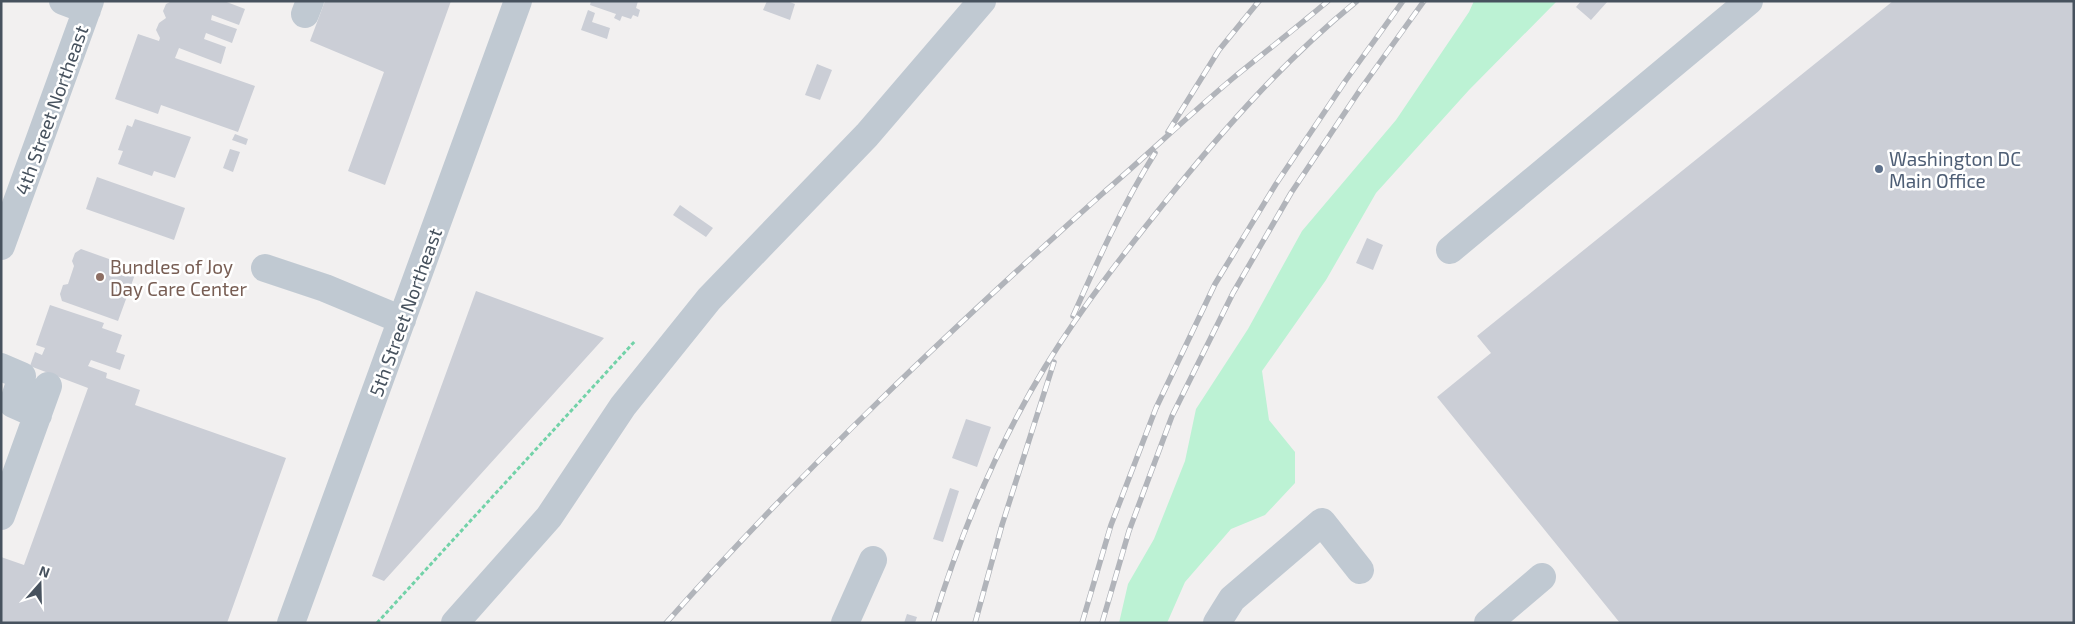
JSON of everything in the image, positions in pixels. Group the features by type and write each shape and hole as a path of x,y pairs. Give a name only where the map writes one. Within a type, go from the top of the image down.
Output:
{"street":[{"name":"5th Street Northeast","path":"291,623 518,1"},
{"path":"455,623 549,518 623,406 709,299 867,135 982,1"},
{"path":"1450,250 1749,1"},
{"name":"4th Street Northeast","path":"1,246 80,4"},
{"path":"265,268 326,288 402,320"},
{"path":"1,367 22,376 13,404 38,415"},
{"path":"1,516 48,386"},
{"path":"1217,623 1232,598 1322,522 1360,570"},
{"path":"844,623 873,560"},
{"path":"1488,623 1542,577"}],"green space":[{"path":"1474,1 1557,1 1469,90 1376,193 1326,280 1262,371 1269,420 1295,452 1295,483 1265,515 1231,529 1185,582 1167,623 1119,623 1128,584 1154,539 1185,461 1196,409 1248,329 1302,231 1396,120 1469,12"}],"building":[{"path":"172,1 224,1 245,9 239,25 212,15 211,20 237,29 232,43 206,33 204,39 226,47 221,64 179,48 175,58 255,86 238,132 161,105 158,114 115,99 138,34 159,41 160,38 156,30 159,23 166,18 163,11 166,4"},
{"path":"325,1 451,1 385,185 348,171 384,72 310,41"},
{"path":"591,1 638,1 636,8 640,10 638,17 633,15 631,19 622,16 620,21 614,18 616,14 590,5"},
{"path":"767,1 787,1 795,4 790,20 763,10"},
{"path":"1581,1 1608,1 1591,20 1576,7"},
{"name":"Washington DC Main Office","path":"1893,1 2074,1 2074,623 1620,623 1437,397 1491,353 1477,336"},
{"path":"588,10 595,13 592,22 610,28 607,39 581,30"},
{"path":"817,64 832,70 820,100 805,95"},
{"path":"135,119 191,137 175,178 154,171 152,176 118,164 123,151 118,150 127,125 132,127"},
{"path":"235,134 248,139 246,145 232,140"},
{"path":"230,149 240,152 233,172 223,168"},
{"path":"97,177 185,208 174,240 86,209"},
{"path":"680,205 713,228 706,237 673,215"},
{"path":"1367,238 1383,245 1373,270 1356,263"},
{"path":"81,249 137,269 118,321 62,301 60,294 63,285 68,284 74,266 72,261 75,253"},
{"path":"476,291 604,338 384,581 372,576"},
{"path":"50,305 104,323 102,328 122,335 116,352 125,355 120,370 91,360 88,366 107,373 106,378 140,390 135,405 286,458 227,623 1,623 1,557 24,565 88,388 30,366 35,352 42,355 45,348 36,345"},
{"path":"966,419 991,427 977,467 952,458"},
{"path":"950,488 959,491 943,542 933,539"},
{"path":"907,614 917,617 915,623 904,623"}],"railway":[{"path":"1168,132 1219,50 1259,1"},
{"path":"666,623 770,511 933,349 1045,245 1199,107 1328,1"},
{"path":"933,623 968,524 1011,428 1045,367 1075,321 1106,277 1140,234 1238,116 1283,68 1357,1"},
{"path":"1082,623 1111,525 1156,408 1215,284 1276,184 1346,80 1403,1"},
{"path":"1102,623 1129,531 1172,416 1233,293 1291,193 1360,90 1424,1"},
{"path":"1073,316 1101,253 1143,172 1155,153"},
{"path":"975,623 1002,525 1054,362"}],"place":[{"name":"Washington DC Main Office","path":"1879,169"},
{"name":"Bundles of Joy Day Care Center","path":"100,277"}]}
